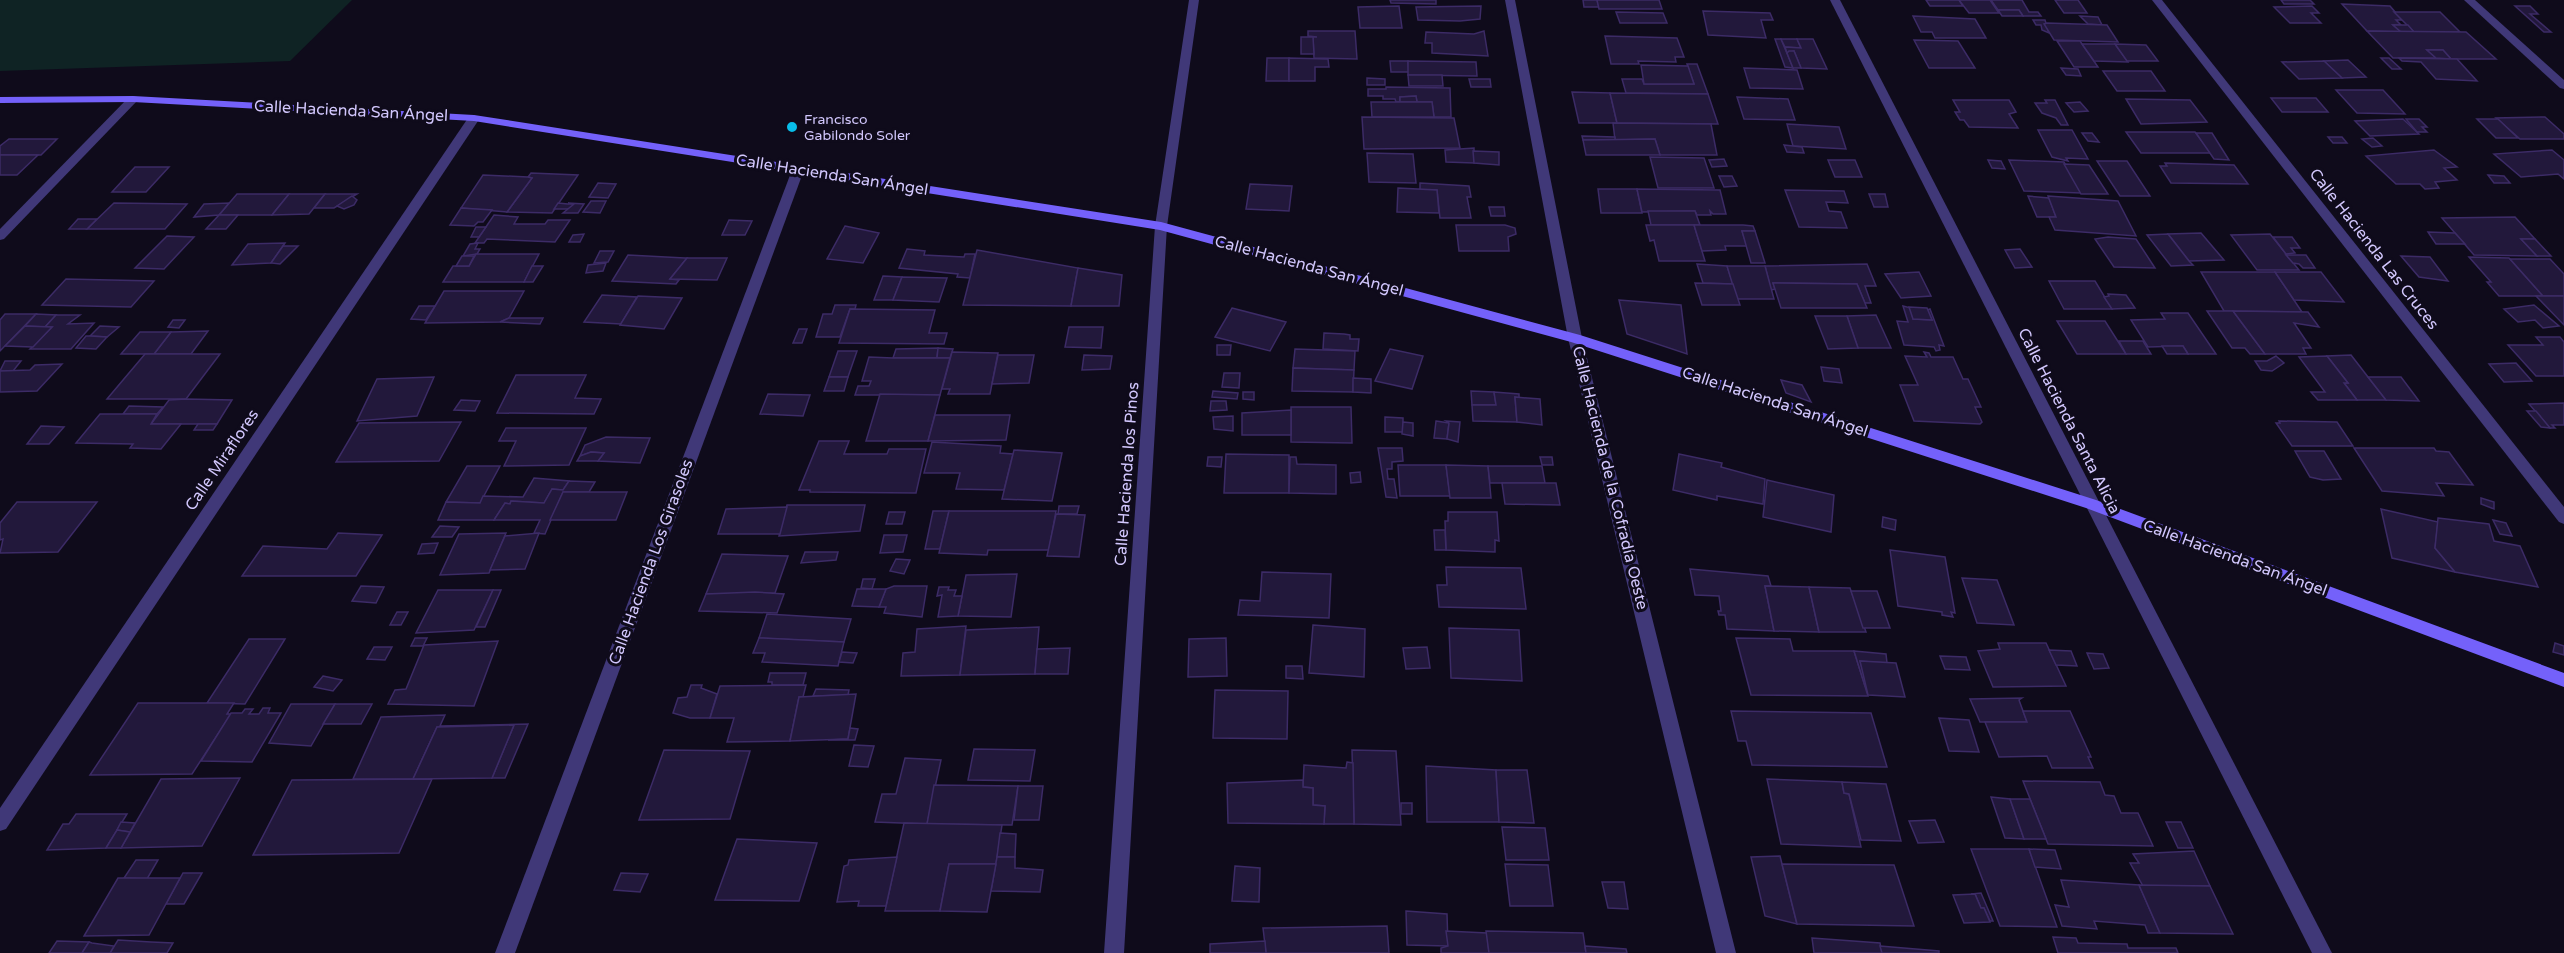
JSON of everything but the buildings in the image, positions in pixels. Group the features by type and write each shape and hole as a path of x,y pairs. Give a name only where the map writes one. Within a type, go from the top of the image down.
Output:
{"street":[{"name":"Calle Hacienda los Pinos","path":"1114,953 1161,226 1194,0"},
{"name":"Calle Hacienda de la Cofradía Oeste","path":"1510,0 1575,338 1726,953"},
{"name":"Calle Hacienda Santa Alicia","path":"1836,0 2091,504 2322,953"},
{"name":"Calle Hacienda Las Cruces","path":"2157,0 2564,518"},
{"path":"2469,0 2564,86"},
{"name":"Calle Hacienda San Ángel","path":"0,100 133,99 474,118 1161,226 1575,338 2091,504 2564,680"},
{"path":"0,236 133,99"},
{"name":"Calle Miraflores","path":"0,823 474,118"},
{"name":"Calle Hacienda Los Girasoles","path":"505,953 798,170"}],"green space":[{"path":"0,0 352,0 290,61 0,71"}],"place":[{"name":"Francisco Gabilondo Soler","path":"792,127"}]}
